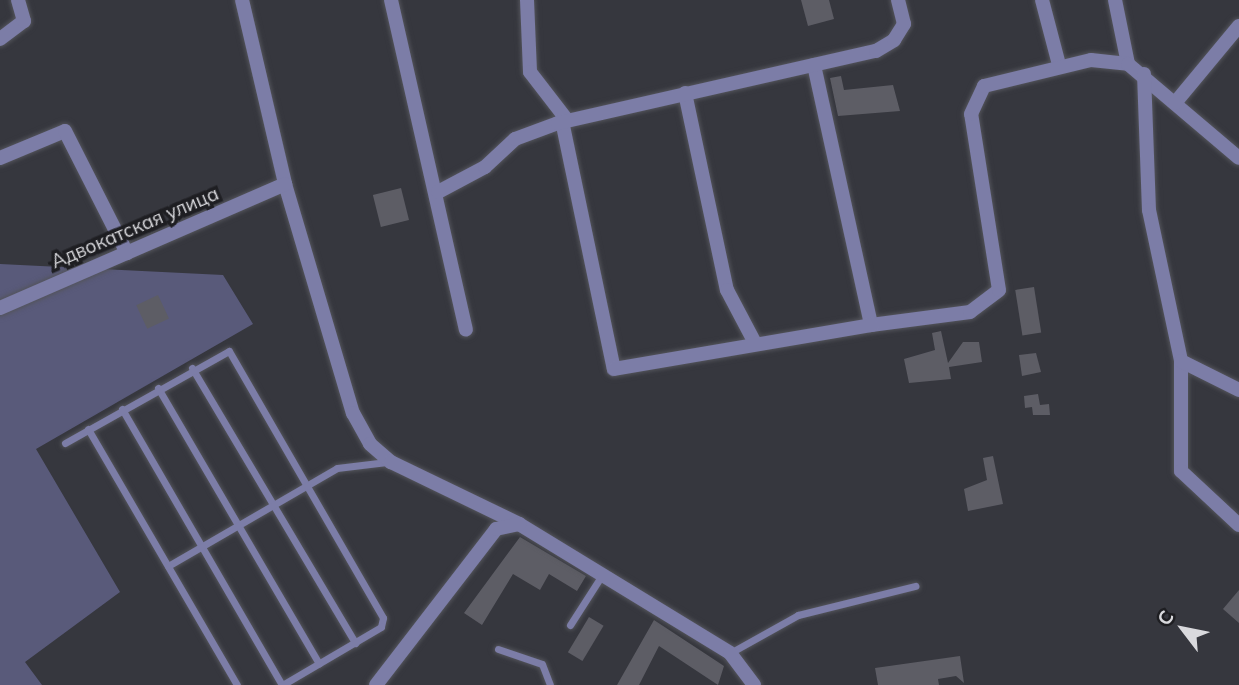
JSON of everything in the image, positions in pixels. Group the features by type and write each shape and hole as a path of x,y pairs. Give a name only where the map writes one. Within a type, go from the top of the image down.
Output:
{"street":[{"path":"0,39 24,21 18,0"},
{"path":"242,0 285,184 353,413 370,444 391,462 519,524 730,653 754,685"},
{"path":"391,0 438,192 466,330"},
{"path":"527,0 530,72 565,121 614,369 755,343 970,312 993,300 1000,277 972,106 984,86 1053,67 1110,60 1128,64 1144,74 1239,158"},
{"path":"438,192 485,167 515,139 565,121 814,65 894,40 904,24 898,0"},
{"path":"1042,0 1053,67"},
{"path":"1115,0 1128,64"},
{"path":"1175,103 1239,26"},
{"path":"814,65 872,325"},
{"path":"1144,74 1149,210 1181,361 1181,471 1239,525"},
{"path":"685,93 727,290 755,343"},
{"path":"0,158 65,131 127,253"},
{"name":"Адвокатская улица","path":"0,308 285,184"},
{"path":"1181,361 1239,390"},
{"path":"376,685 496,529 519,524"}],"lane":[{"path":"65,443 88,429 122,409 158,388 192,368 229,351 383,618 382,626 282,685 122,409"},
{"path":"192,368 355,643"},
{"path":"158,388 319,663"},
{"path":"88,429 237,685"},
{"path":"168,566 307,485 360,461 391,462"},
{"path":"570,625 602,575"},
{"path":"730,653 799,615 915,586"},
{"path":"498,649 542,664 550,685"}],"shaded area":[{"path":"0,264 223,275 253,324 36,449 120,592 25,662 42,685 0,685"}],"building":[{"path":"801,0 829,0 834,19 808,26"},
{"path":"841,76 844,90 893,85 900,111 838,116 830,78"},
{"path":"401,188 409,220 381,227 373,195"},
{"path":"1034,287 1041,332 1022,335 1015,290"},
{"path":"158,295 169,319 147,329 136,305"},
{"path":"941,331 948,363 963,342 979,342 982,362 949,367 951,379 909,383 904,359 935,350 932,333"},
{"path":"1036,353 1041,372 1022,376 1019,355"},
{"path":"1038,394 1040,405 1049,404 1050,415 1033,415 1032,407 1025,408 1024,396"},
{"path":"993,456 1003,504 968,511 964,489 987,480 983,458"},
{"path":"520,537 586,576 577,591 549,574 540,590 513,574 482,625 464,613"},
{"path":"1239,590 1239,623 1223,609"},
{"path":"589,617 604,626 582,661 568,652"},
{"path":"654,620 724,666 718,685 659,646 639,685 617,685"},
{"path":"960,656 964,683 956,676 938,679 939,685 878,685 875,668"}]}
